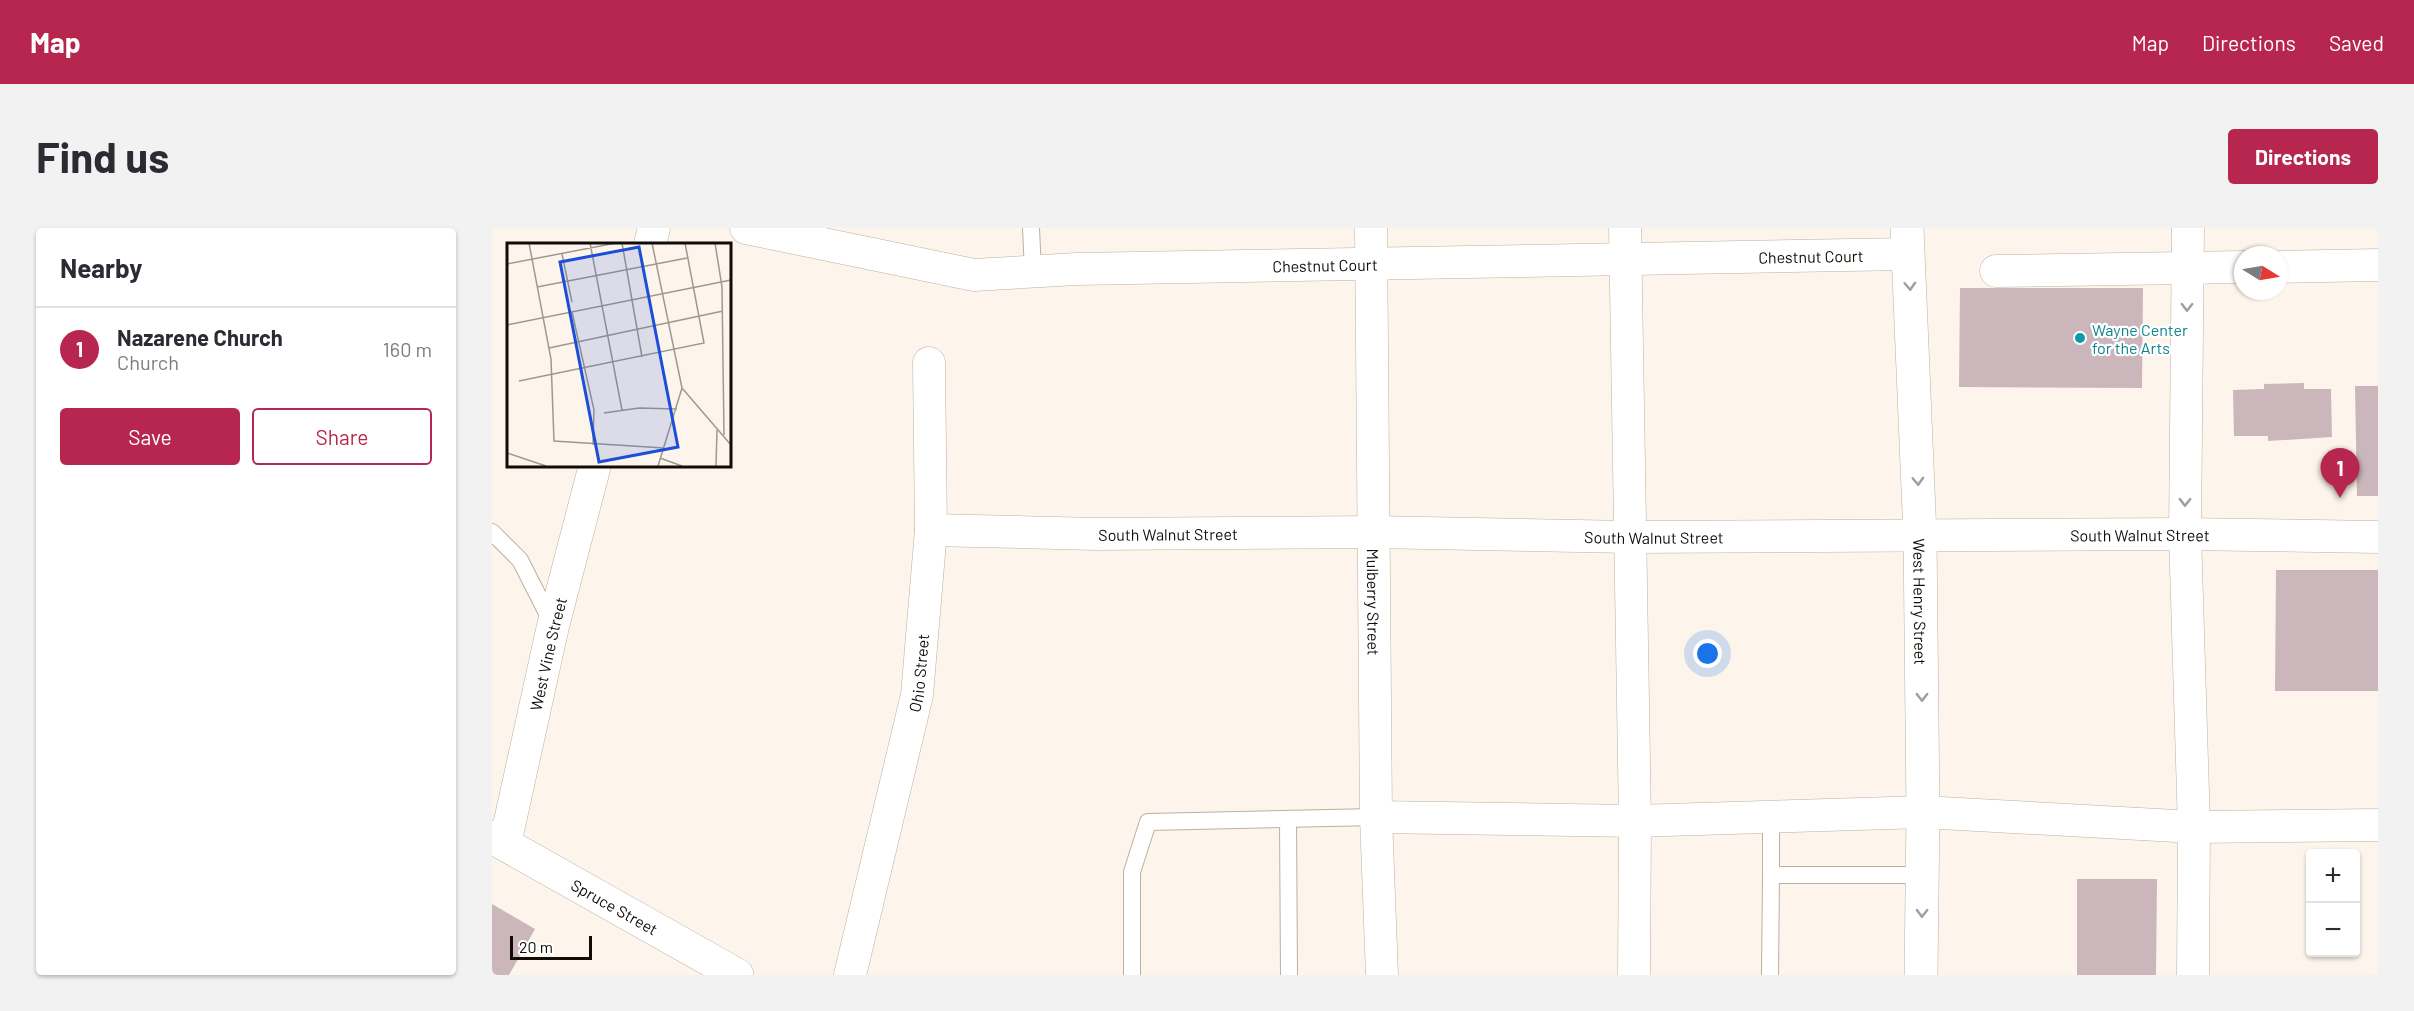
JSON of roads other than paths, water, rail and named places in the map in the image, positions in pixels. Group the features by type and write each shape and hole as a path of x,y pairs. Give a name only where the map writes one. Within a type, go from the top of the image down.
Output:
{"street":[{"path":"650,243 654,228"},
{"name":"Chestnut Court","path":"746,228 823,236 974,275 1033,271 1625,259 1907,241"},
{"name":"Mulberry Street","path":"1371,228 1377,815 1382,975"},
{"path":"1625,228 1635,821 1634,975"},
{"path":"2188,228 2185,534 2194,827 2193,975"},
{"name":"West Henry Street","path":"1907,241 1920,536 1923,812 1921,975"},
{"path":"2288,267 2378,265"},
{"path":"1996,271 2234,267"},
{"name":"Ohio Street","path":"850,975 917,694 931,530 929,363"},
{"name":"West Vine Street","path":"498,840 595,466"},
{"name":"South Walnut Street","path":"931,530 1096,534 1374,532 1631,537 2185,534 2378,537"},
{"path":"1377,815 1635,821 1923,812 2194,827 2378,825"},
{"name":"Spruce Street","path":"498,840 737,975"}],"lane":[{"path":"1031,228 1033,271"},
{"path":"492,532 520,560 553,626"},
{"path":"1132,975 1132,872 1148,822 1377,815"},
{"path":"1770,975 1771,817"},
{"path":"1288,819 1289,975"},
{"path":"1771,875 1922,875"}],"place":[{"name":"Wayne Center for the Arts","path":"2080,338"},
{"name":"Nazarene Church","path":"2340,498"}]}
